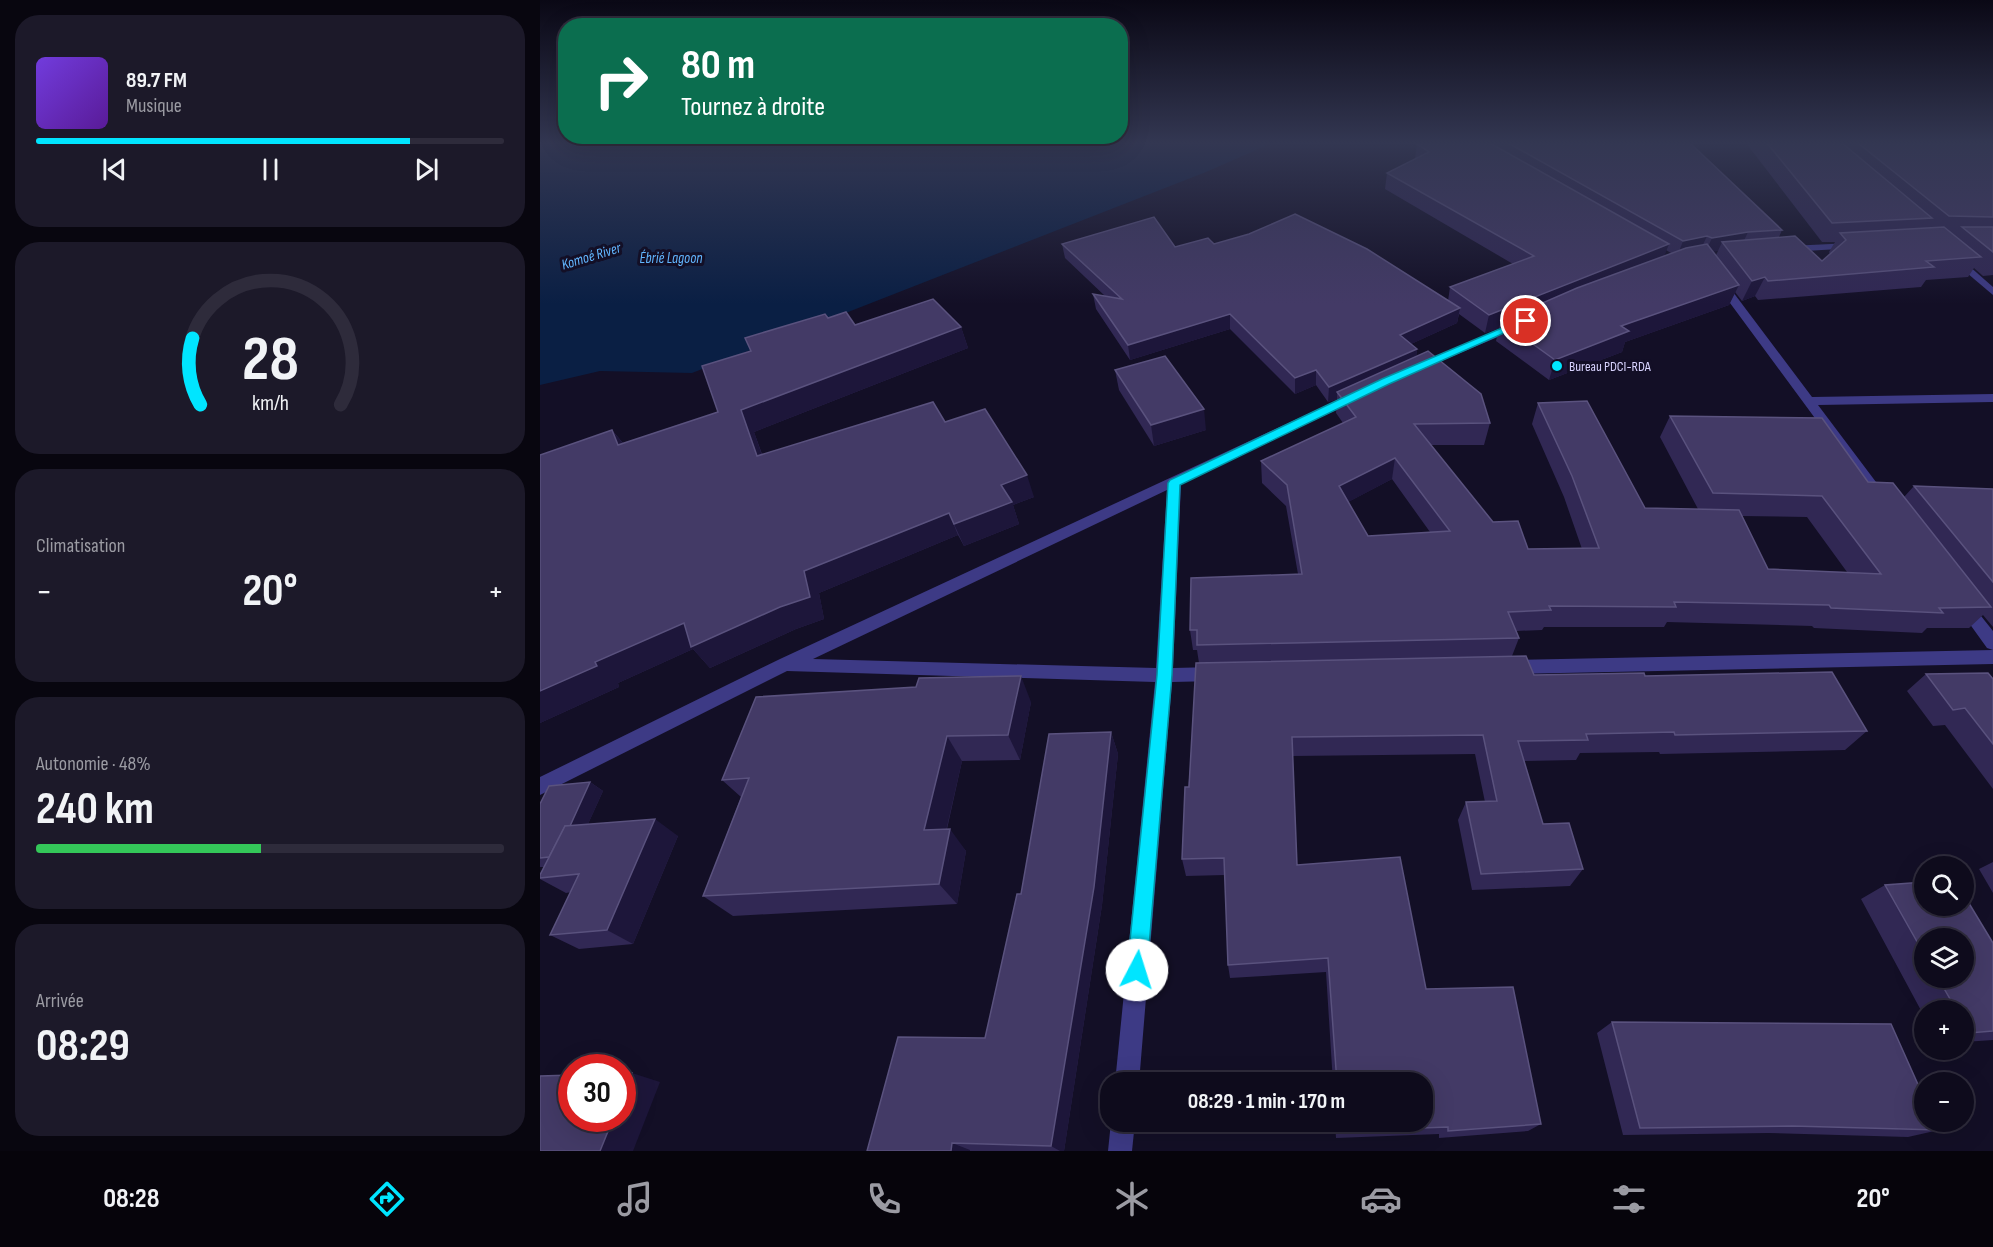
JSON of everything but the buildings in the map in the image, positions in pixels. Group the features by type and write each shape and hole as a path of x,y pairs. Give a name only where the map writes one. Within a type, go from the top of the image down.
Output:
{"street":[{"path":"1775,250 1866,245"},
{"path":"1951,256 1993,292"},
{"path":"1715,276 1893,513"},
{"path":"1407,372 1524,322"},
{"path":"540,786 786,664 1364,392"},
{"path":"1807,401 1993,398"},
{"path":"1127,1072 1164,675 1174,483"},
{"path":"1957,597 1993,644"},
{"path":"1496,668 1993,657"},
{"path":"786,664 1164,675 1235,674"},
{"path":"1120,1151 1122,1132"}],"water":[{"name":"Ébrié Lagoon","path":"540,197 1143,197 692,373 600,371 540,385"}],"place":[{"name":"Bureau PDCI-RDA","path":"1557,366"}],"route":[{"path":"1137,970 1164,675 1174,483 1385,382 1526,321"}],"water label":[{"name":"Komoé River","path":"591,256"}]}
